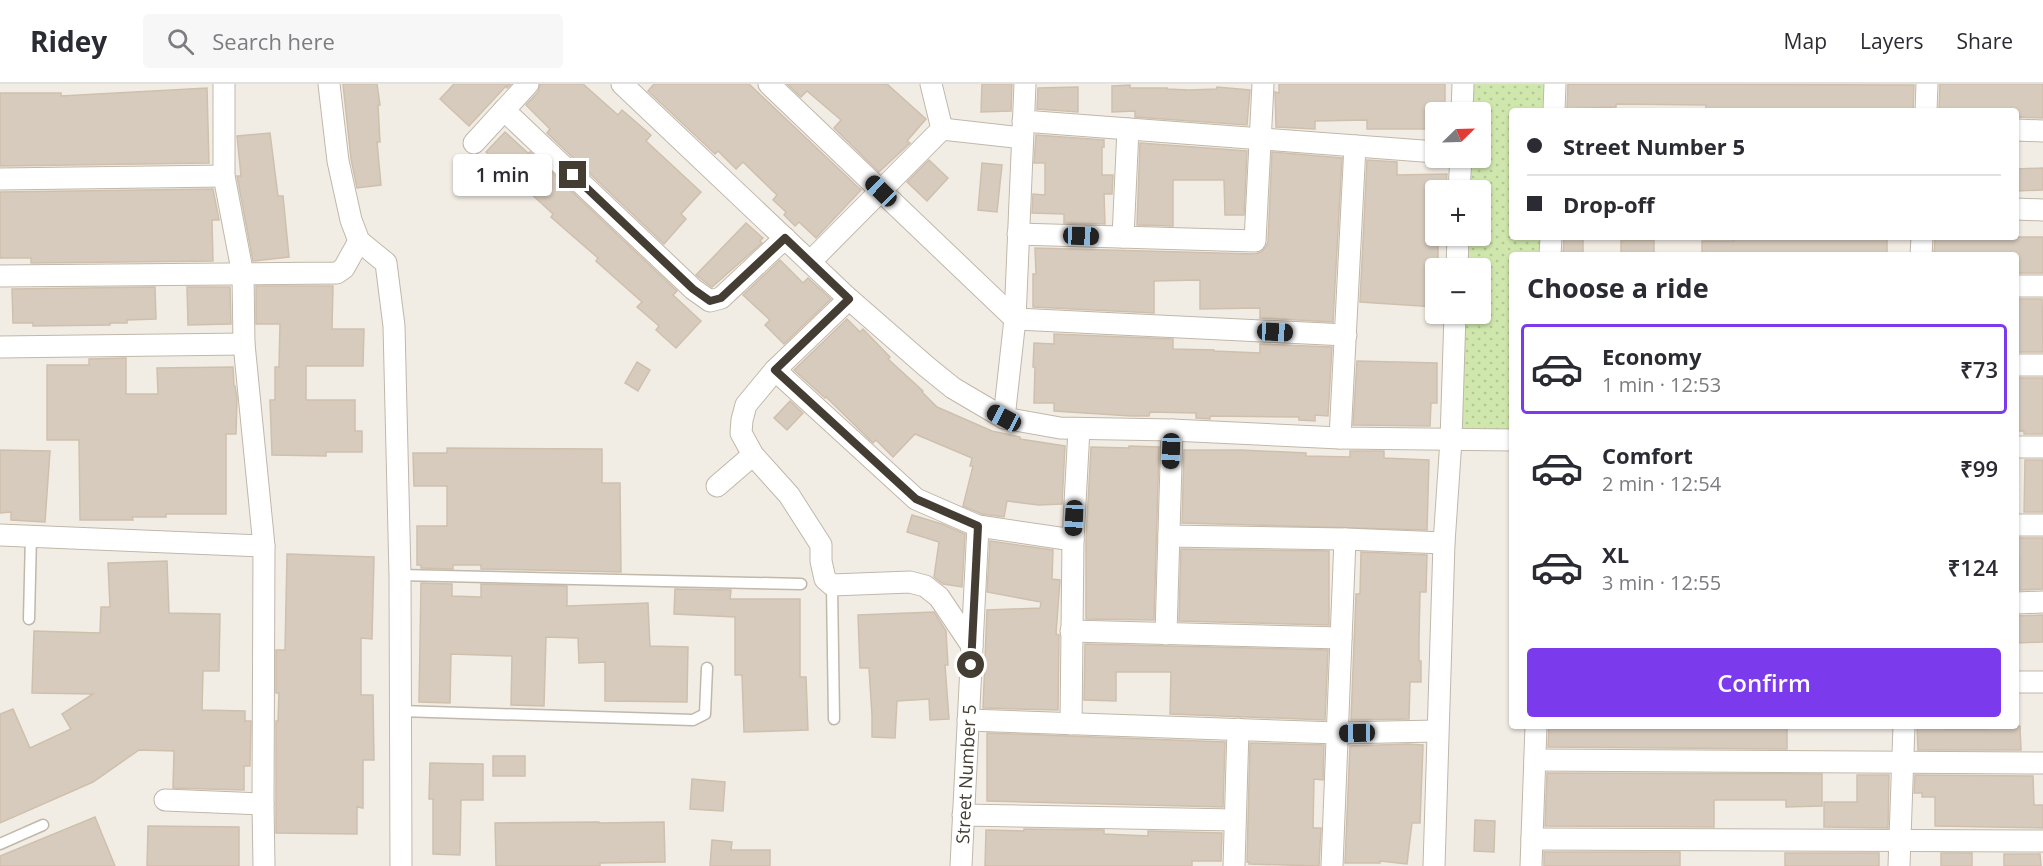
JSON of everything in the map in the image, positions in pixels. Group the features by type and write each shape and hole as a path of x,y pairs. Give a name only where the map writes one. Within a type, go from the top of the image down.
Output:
{"street":[{"path":"224,84 224,176 243,275 244,344 264,546 264,866"},
{"path":"329,84 338,161 351,220 359,241 386,263 394,326 400,575 401,866"},
{"path":"474,143 528,84"},
{"path":"622,84 849,299 953,388 1004,418 1079,429 1172,430 1340,438 1509,440"},
{"path":"769,84 1015,320 1346,335"},
{"path":"1004,418 1015,320 1024,84"},
{"path":"1018,234 1255,241 1263,84"},
{"path":"1462,102 1463,84"},
{"path":"1554,108 1555,84"},
{"path":"1926,108 1927,84"},
{"path":"929,87 942,129"},
{"path":"504,110 693,289 710,301 721,298 785,238"},
{"path":"810,262 942,129 1128,129 1425,151"},
{"path":"1123,237 1128,129"},
{"path":"2019,130 2043,131"},
{"path":"1340,438 1355,146"},
{"path":"0,179 224,176"},
{"path":"2019,209 2043,210"},
{"path":"0,276 337,273 344,268 359,241"},
{"path":"2019,286 2043,286"},
{"path":"849,299 775,370 746,405 741,433 753,455 789,495 821,545 821,561 825,579 832,585 910,582 925,586 939,597 972,646"},
{"path":"1434,866 1444,543 1451,440 1455,324"},
{"path":"0,347 244,344"},
{"path":"2019,365 2043,365"},
{"path":"775,370 916,499 978,526 1072,540"},
{"path":"1071,724 1072,540 1079,429"},
{"path":"1166,634 1172,430"},
{"path":"2019,447 2043,447"},
{"path":"717,486 753,455"},
{"path":"2019,525 2043,525"},
{"name":"Street Number 5","path":"961,866 978,526"},
{"path":"0,535 264,546"},
{"path":"1169,536 1345,538 1444,543"},
{"path":"1332,866 1345,538"},
{"path":"2019,603 2043,602"},
{"path":"1071,631 1341,638"},
{"path":"2019,682 2043,682"},
{"path":"968,720 1337,733 1437,731"},
{"path":"1234,866 1238,729"},
{"path":"1531,866 1536,729"},
{"path":"1899,866 1904,729"},
{"path":"1534,760 2043,763"},
{"path":"165,801 263,804"},
{"path":"963,815 1235,820"},
{"path":"1532,839 2043,841"}],"lane":[{"path":"29,619 31,535"},
{"path":"400,575 801,584"},
{"path":"832,585 834,719"},
{"path":"400,711 693,720 705,714 707,668"},
{"path":"0,844 43,825"}],"green space":[{"path":"1472,84 1549,84 1548,108 1509,108 1509,240 1545,240 1544,252 1509,252 1509,435 1459,435 1463,324 1491,324 1491,258 1466,258 1466,246 1491,246 1491,180 1469,180 1469,168 1491,168 1491,102 1471,102"}],"building":[{"path":"343,84 377,84 380,105 378,105 380,142 377,142 381,185 357,188 351,159"},
{"path":"454,84 511,84 507,88 506,86 469,126 440,99"},
{"path":"540,84 583,84 618,115 622,110 651,135 646,141 701,192 681,214 686,219 664,244 547,133 550,129 526,105 538,92"},
{"path":"654,84 749,84 861,190 816,238 799,222 795,226 784,215 786,212 773,200 777,195 743,162 736,169 718,151 715,154 648,91"},
{"path":"787,84 887,84 926,119 907,141 910,143 879,172 834,128 841,120 807,91 801,97"},
{"path":"982,84 1012,84 1011,111 981,112"},
{"path":"1279,84 1445,84 1445,102 1425,102 1425,129 1367,129 1367,120 1315,121 1315,129 1276,127 1275,92 1279,93"},
{"path":"1568,84 1914,85 1913,108 1706,108 1706,105 1616,104 1616,107 1567,108"},
{"path":"1940,84 2043,84 2043,118 2019,117 2019,108 1939,108"},
{"path":"1130,85 1130,88 1189,90 1216,89 1217,87 1250,90 1247,125 1135,117 1135,111 1112,112 1112,86"},
{"path":"1078,87 1078,112 1037,109 1038,88"},
{"path":"207,88 209,163 0,166 0,93 61,93 61,96"},
{"path":"505,132 528,153 530,152 677,291 673,295 701,321 676,348 656,330 659,326 637,307 642,302 596,261 598,258 551,217 553,214 486,152"},
{"path":"270,133 278,196 283,196 289,257 253,261 237,176 241,176 237,136"},
{"path":"1036,135 1104,140 1102,175 1113,175 1112,194 1104,194 1105,224 1064,223 1064,214 1032,213 1033,194 1045,195 1045,163 1034,163"},
{"path":"1140,143 1247,151 1244,215 1225,215 1224,180 1173,180 1173,226 1137,225"},
{"path":"1272,152 1342,158 1333,322 1260,318 1260,308 1200,309 1200,280 1154,281 1154,313 1033,307 1033,274 1036,274 1035,248 1255,254 1261,252 1268,242"},
{"path":"929,160 948,178 927,201 907,182"},
{"path":"1367,160 1397,162 1397,175 1447,174 1447,180 1425,180 1425,246 1438,246 1438,258 1425,258 1425,306 1360,302"},
{"path":"982,163 1002,165 997,212 978,210"},
{"path":"2043,168 2043,190 2019,191 2019,169"},
{"path":"213,189 219,220 212,220 213,261 31,263 31,258 0,258 0,192"},
{"path":"746,223 763,238 760,241 762,243 712,287 696,275"},
{"path":"2019,237 2043,237 2043,273 2019,273 2019,252 1934,252 1935,240 2019,240"},
{"path":"1564,240 1583,240 1583,252 1563,252"},
{"path":"1621,240 1654,240 1654,252 1621,252"},
{"path":"1887,240 1887,252 1702,252 1702,241"},
{"path":"780,260 803,283 808,278 831,299 784,344 765,325 770,320 743,295"},
{"path":"256,286 333,286 332,329 364,329 363,366 306,366 306,400 355,400 355,431 362,431 362,452 326,452 326,456 272,455 270,400 275,400 275,367 279,367 280,324 256,324"},
{"path":"155,287 156,319 127,320 127,323 110,323 110,325 33,326 33,323 13,323 12,289"},
{"path":"187,287 230,287 231,324 188,325"},
{"path":"2019,299 2042,299 2043,352 2019,352"},
{"path":"847,319 860,332 863,329 890,357 888,359 937,407 992,431 1020,437 1020,439 1065,446 1062,504 1039,505 1007,501 1004,517 982,514 963,506 973,466 970,466 972,458 915,434 893,457 876,440 873,443 826,397 794,370"},
{"path":"1054,334 1173,339 1173,349 1214,351 1260,353 1260,344 1332,347 1328,416 1315,415 1315,421 1299,420 1299,417 1210,416 1210,419 1196,418 1196,413 1150,412 1149,416 1131,416 1054,411 1054,403 1034,403 1035,367 1033,367 1034,343 1054,344"},
{"path":"126,358 126,394 158,394 157,368 233,367 237,398 236,434 226,434 226,514 166,514 166,517 132,517 133,520 80,520 79,440 47,440 47,365 89,365 89,359"},
{"path":"1357,361 1437,363 1437,403 1431,403 1430,426 1353,425"},
{"path":"637,362 650,370 638,391 625,383"},
{"path":"2019,378 2043,378 2043,434 2024,434 2024,431 2019,431"},
{"path":"790,401 803,413 787,430 774,418"},
{"path":"1129,446 1159,447 1154,620 1086,619 1086,540 1091,447 1129,448"},
{"path":"447,448 602,449 602,483 620,483 621,572 481,569 481,565 453,565 453,569 421,568 421,565 417,565 417,526 447,526 447,486 414,486 413,453 447,453"},
{"path":"0,450 50,451 45,522 11,520 11,512 0,513"},
{"path":"1184,450 1241,450 1306,453 1306,456 1350,457 1350,451 1384,451 1384,458 1429,460 1427,530 1182,523"},
{"path":"2025,460 2043,460 2043,512 2024,512"},
{"path":"912,515 965,534 962,587 943,584 934,577 939,542 907,532"},
{"path":"2019,538 2043,538 2043,589 2019,590"},
{"path":"990,541 1053,550 1052,579 1060,580 1056,634 1059,635 1058,710 983,708 987,610 1040,608 1041,602 987,592"},
{"path":"1181,549 1329,551 1329,625 1179,621"},
{"path":"1361,552 1427,555 1426,592 1420,592 1421,682 1410,682 1409,719 1351,720 1356,594 1360,594"},
{"path":"287,554 374,557 372,639 361,638 361,695 373,695 374,760 363,760 363,808 357,807 357,834 276,833 276,721 278,721 279,693 276,693 276,650 285,650"},
{"path":"167,561 169,613 220,614 219,671 203,671 202,710 245,711 245,721 251,721 250,766 244,766 244,790 173,788 174,751 139,750 93,782 0,823 0,714 13,709 30,748 71,729 62,714 93,694 32,693 34,631 100,633 101,607 110,607 108,563"},
{"path":"421,583 452,584 452,596 481,597 481,584 567,586 567,606 648,603 650,646 688,647 687,702 605,701 605,662 579,663 578,638 546,637 544,706 511,705 512,656 451,654 450,703 419,702"},
{"path":"675,589 731,590 730,599 800,599 800,677 806,677 808,730 744,732 742,675 735,675 735,617 674,614"},
{"path":"934,612 946,631 948,665 945,665 949,719 930,720 929,699 897,701 895,738 872,737 869,668 860,668 858,615"},
{"path":"2043,615 2043,642 2019,643 2019,616"},
{"path":"1085,644 1328,650 1325,720 1170,714 1171,672 1116,672 1116,701 1084,700"},
{"path":"2020,726 2021,750 1918,750 1917,729 2019,729"},
{"path":"1549,729 1787,729 1787,749 1548,747"},
{"path":"987,733 1225,742 1223,807 987,801"},
{"path":"1250,743 1324,745 1323,780 1314,779 1313,828 1321,828 1319,866 1249,864 1247,862"},
{"path":"1423,745 1420,823 1412,823 1407,864 1380,861 1380,863 1345,863 1350,746"},
{"path":"493,756 525,756 525,776 493,776"},
{"path":"430,763 483,764 483,800 461,800 460,855 433,854 433,799 429,799"},
{"path":"1547,773 1822,774 1822,806 1786,807 1786,800 1714,800 1714,827 1545,826"},
{"path":"1857,775 1889,775 1888,828 1824,827 1824,802 1857,802"},
{"path":"1915,775 2033,776 2034,805 2043,805 2043,828 1935,826 1935,797 1922,797 1922,793 1914,793"},
{"path":"692,779 725,782 723,811 690,809"},
{"path":"95,817 115,866 0,866 0,856"},
{"path":"1475,820 1495,821 1494,852 1474,851"},
{"path":"664,822 665,862 600,863 600,866 496,866 495,823"},
{"path":"148,826 239,827 239,866 147,866"},
{"path":"1024,829 1104,830 1104,834 1148,836 1148,831 1222,833 1221,861 1192,861 1192,866 985,866 986,830 1024,831"},
{"path":"712,840 732,842 731,850 770,850 770,866 710,866"},
{"path":"1544,852 1680,852 1680,866 1544,866"},
{"path":"1785,853 1879,853 1879,866 1785,866"},
{"path":"1941,853 1972,853 1972,866 1941,866"},
{"path":"2004,854 2040,854 2041,866 2004,866"}],"route":[{"path":"573,175 693,289 710,301 721,298 785,238 849,299 775,370 916,499 978,526 971,665"}]}
